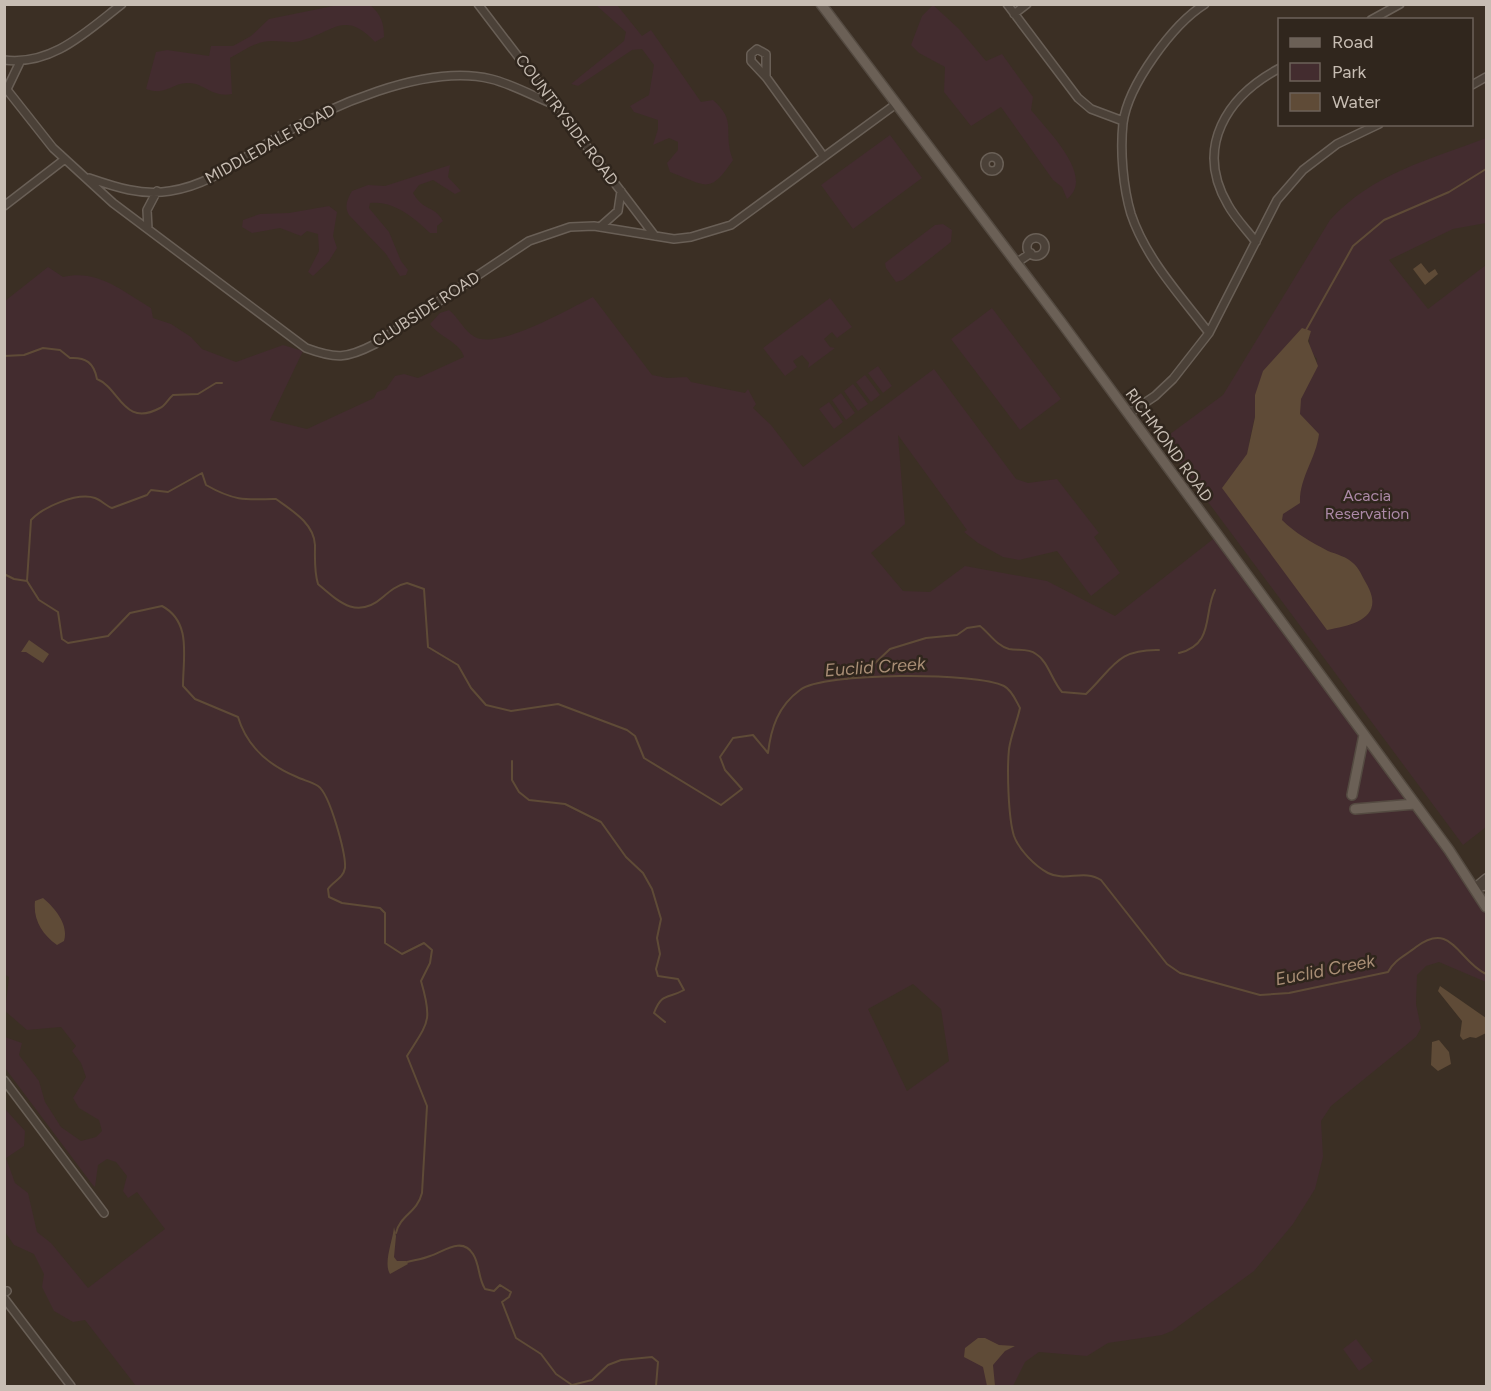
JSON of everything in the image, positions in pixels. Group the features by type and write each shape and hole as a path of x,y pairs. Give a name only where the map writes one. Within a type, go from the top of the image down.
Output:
{"main road":[{"name":"RICHMOND ROAD","path":"821,4 1128,414 1415,804 1486,907"},
{"path":"1352,795 1364,735"},
{"path":"1355,808 1415,804"}],"street":[{"path":"4,60 20,62 38,59 57,52 122,4"},
{"name":"COUNTRYSIDE ROAD","path":"478,4 655,236"},
{"path":"1006,4 1084,104 1124,121"},
{"path":"1014,14 1027,4"},
{"path":"1205,4 1195,11 1152,57 1124,121 1125,181 1131,214 1155,263 1209,333"},
{"path":"1375,18 1400,4"},
{"path":"6,88 20,62"},
{"path":"1256,242 1228,205 1219,185 1215,158 1218,131 1236,98 1260,78 1278,69"},
{"name":"MIDDLEDALE ROAD","path":"87,177 132,191 168,192 221,174 291,129 328,110 395,86 442,77 491,79 555,105"},
{"path":"766,77 824,157"},
{"name":"CLUBSIDE ROAD","path":"6,88 53,148 113,203 306,348 331,357 354,355 375,344 529,241 570,227 600,227 674,239 691,237 731,225 896,104"},
{"path":"1128,414 1155,396 1173,379 1209,333 1277,200 1303,170 1338,143 1375,126"},
{"path":"4,206 65,159"},
{"path":"148,229 147,210 157,191"},
{"path":"600,227 618,211 621,191"},
{"path":"1016,262 1031,252"},
{"path":"1474,888 1486,878"},
{"path":"1474,888 1486,886"},
{"path":"4,1080 104,1213"},
{"path":"5,1294 71,1386"}],"green space":[{"path":"343,4 370,5 381,19 384,37 375,42 364,32 346,25 300,41 259,43 230,58 232,94 218,94 193,83 158,91 146,89 156,52 167,50 209,56 211,46 233,46 251,36 269,19"},
{"path":"596,5 617,5 642,36 651,30 701,102 713,100 721,108 727,121 733,160 718,179 712,183 699,183 670,172 667,163 678,150 678,142 669,138 653,145 658,120 634,112 630,106 649,95 654,65 642,49 632,50 578,86 571,84 624,41 626,32"},
{"path":"933,5 959,29 986,61 1002,54 1033,97 1031,110 1057,141 1073,166 1076,179 1074,190 1067,199 1062,187 1053,180 1001,107 971,126 944,92 945,67 919,53 911,45 922,16"},
{"path":"890,135 922,178 853,229 821,185"},
{"name":"Acacia Reservation","path":"1486,138 1486,223 1453,229 1389,260 1428,309 1486,265 1486,827 1463,845 1162,440 1223,395 1330,220 1347,204 1364,190 1383,179 1423,161","holes":["1310,331 1309,342 1317,359 1308,385 1291,407 1249,443 1255,417 1255,395"]},
{"path":"450,165 448,177 461,191 455,194 433,180 419,185 413,193 421,203 440,216 443,221 437,226 437,233 430,233 395,207 370,203 369,208 389,232 401,261 408,270 406,275 400,276 386,254 347,212 349,197 352,191 368,185 385,186"},
{"path":"329,206 337,212 333,236 337,248 329,261 313,276 308,272 319,251 318,234 307,231 301,236 280,228 252,233 242,227 243,220 260,214 289,213"},
{"path":"943,224 952,230 951,242 903,280 896,282 885,263 935,225"},
{"path":"48,267 63,277 87,276 109,283 151,308 153,318 171,324 191,337 202,349 236,362 283,345 303,351 270,420 307,429 374,398 377,392 386,389 395,376 404,374 418,378 464,357 454,343 430,324 440,313 449,310 471,334 486,340 500,338 534,326 593,297 652,375 667,378 687,377 691,382 745,393 748,389 756,404 753,408 771,425 803,467 934,369 1016,479 1028,483 1057,479 1099,533 1094,537 1120,573 1091,596 1057,551 1019,560 1003,557 978,543 964,532 967,530 898,435 905,524 871,553 903,591 930,592 965,566 1047,581 1115,616 1217,536 1486,907 1486,982 1439,962 1426,966 1417,975 1416,1004 1421,1028 1416,1037 1331,1106 1321,1121 1323,1157 1315,1189 1293,1224 1254,1271 1172,1331 1162,1335 1108,1343 1087,1356 1039,1352 1025,1362 1013,1386 136,1386 85,1320 73,1322 54,1311 42,1287 44,1274 34,1254 14,1245 5,1232 5,1109 25,1131 24,1146 6,1158 15,1183 28,1193 37,1232 51,1243 88,1288 165,1229 137,1192 128,1198 123,1191 127,1176 116,1162 107,1159 98,1165 95,1187 92,1184 5,1068 5,1037 22,1043 19,1055 39,1081 45,1102 61,1127 81,1141 96,1137 102,1131 99,1120 79,1108 73,1098 86,1077 81,1063 72,1051 76,1046 61,1027 27,1030 5,1011 9,977 4,974 5,301","holes":["913,984 941,1009 949,1061 907,1091 868,1009"]},
{"path":"830,298 852,327 837,338 832,332 824,339 830,347 835,348 808,368 809,363 802,355 793,361 797,367 785,376 763,348"},
{"path":"992,308 1061,399 1020,430 951,339"},
{"path":"878,366 892,386 883,393 868,373"},
{"path":"865,375 880,395 871,402 856,382"},
{"path":"853,384 868,404 858,411 844,391"},
{"path":"841,393 855,413 846,420 832,400"},
{"path":"829,402 843,422 834,429 819,409"},
{"path":"1356,1339 1373,1361 1359,1371 1343,1349"}],"water":[{"path":"1421,263 1429,273 1435,269 1438,274 1425,285 1413,269"},
{"path":"1302,328 1311,331 1308,341 1318,366 1301,399 1300,414 1319,434 1315,452 1302,485 1300,503 1283,514 1282,520 1309,541 1353,563 1366,583 1372,604 1370,611 1357,622 1327,630 1222,488 1247,454 1255,417 1255,395 1263,371"},
{"path":"29,640 49,654 43,663 26,652 21,652"},
{"path":"43,898 56,912 65,929 64,941 57,945 43,931 35,914 35,901"},
{"path":"1440,986 1486,1018 1486,1033 1476,1038 1470,1037 1463,1040 1460,1036 1462,1021 1438,991"},
{"path":"1439,1040 1449,1052 1451,1064 1438,1071 1431,1065 1432,1042"},
{"path":"394,1227 396,1236 394,1257 397,1261 406,1261 408,1264 390,1274 388,1258"},
{"path":"978,1338 985,1338 999,1345 1015,1346 1005,1351 993,1365 995,1386 987,1386 983,1367 964,1357 965,1348"}],"waterway":[{"path":"1306,330 1353,246 1384,220 1449,192 1486,169"},
{"path":"4,356 24,355 43,348 60,350 70,358 85,360 94,369 97,379 105,384 130,410 138,413 148,413 160,408 173,395 198,394 216,383 222,383"},
{"name":"Euclid Creek","path":"4,574 14,579 27,581 31,520 44,510 79,497 97,499 112,508 147,495 151,490 168,492 202,473 206,485 224,494 240,498 276,499 301,518 314,537 315,570 318,584 341,602 357,608 365,607 374,604 394,588 403,584 407,583 424,589 428,647 458,665 471,688 486,705 511,711 558,704 627,730 635,736 644,758 721,805 742,789 725,770 720,757 733,738 753,735 768,753 771,735 781,710 800,690 814,684 868,677 934,676 988,681 1007,688 1020,708 1010,744 1008,768 1010,817 1014,836 1020,847 1033,862 1048,873 1061,876 1088,876 1101,880 1167,964 1180,973 1260,995 1289,993 1388,972 1397,961 1416,947 1428,940 1438,938 1447,940 1476,968 1486,974"},
{"path":"27,581 39,600 58,612 62,639 68,643 108,636 130,613 162,606 172,613 178,621 184,641 183,686 195,699 238,717 253,746 268,761 318,786 323,791 336,825 345,861 342,875 328,889 329,897 342,903 380,908 385,913 385,943 402,954 424,943 432,950 430,963 421,981 427,1005 426,1021 420,1036 407,1056 427,1106 422,1193 420,1200 401,1222 396,1233"},
{"path":"1179,653 1190,649 1203,635 1215,590"},
{"path":"847,679 873,665 890,649 926,638 957,635 967,628 980,626 1005,647 1012,650 1030,651 1040,657 1062,692 1086,694 1110,668 1125,656 1145,650 1159,650"},
{"path":"512,761 512,780 519,792 529,800 565,804 601,822 626,857 643,873 652,889 661,919 657,938 660,954 656,969 658,976 678,979 684,990 666,997 657,1006 654,1013 665,1022"},
{"path":"407,1262 452,1247 463,1246 473,1254 485,1289 494,1291 500,1285 511,1292 509,1297 502,1302 516,1338 541,1354 556,1374 572,1385 592,1380 608,1365 621,1360 652,1357 658,1362 656,1386"}]}
